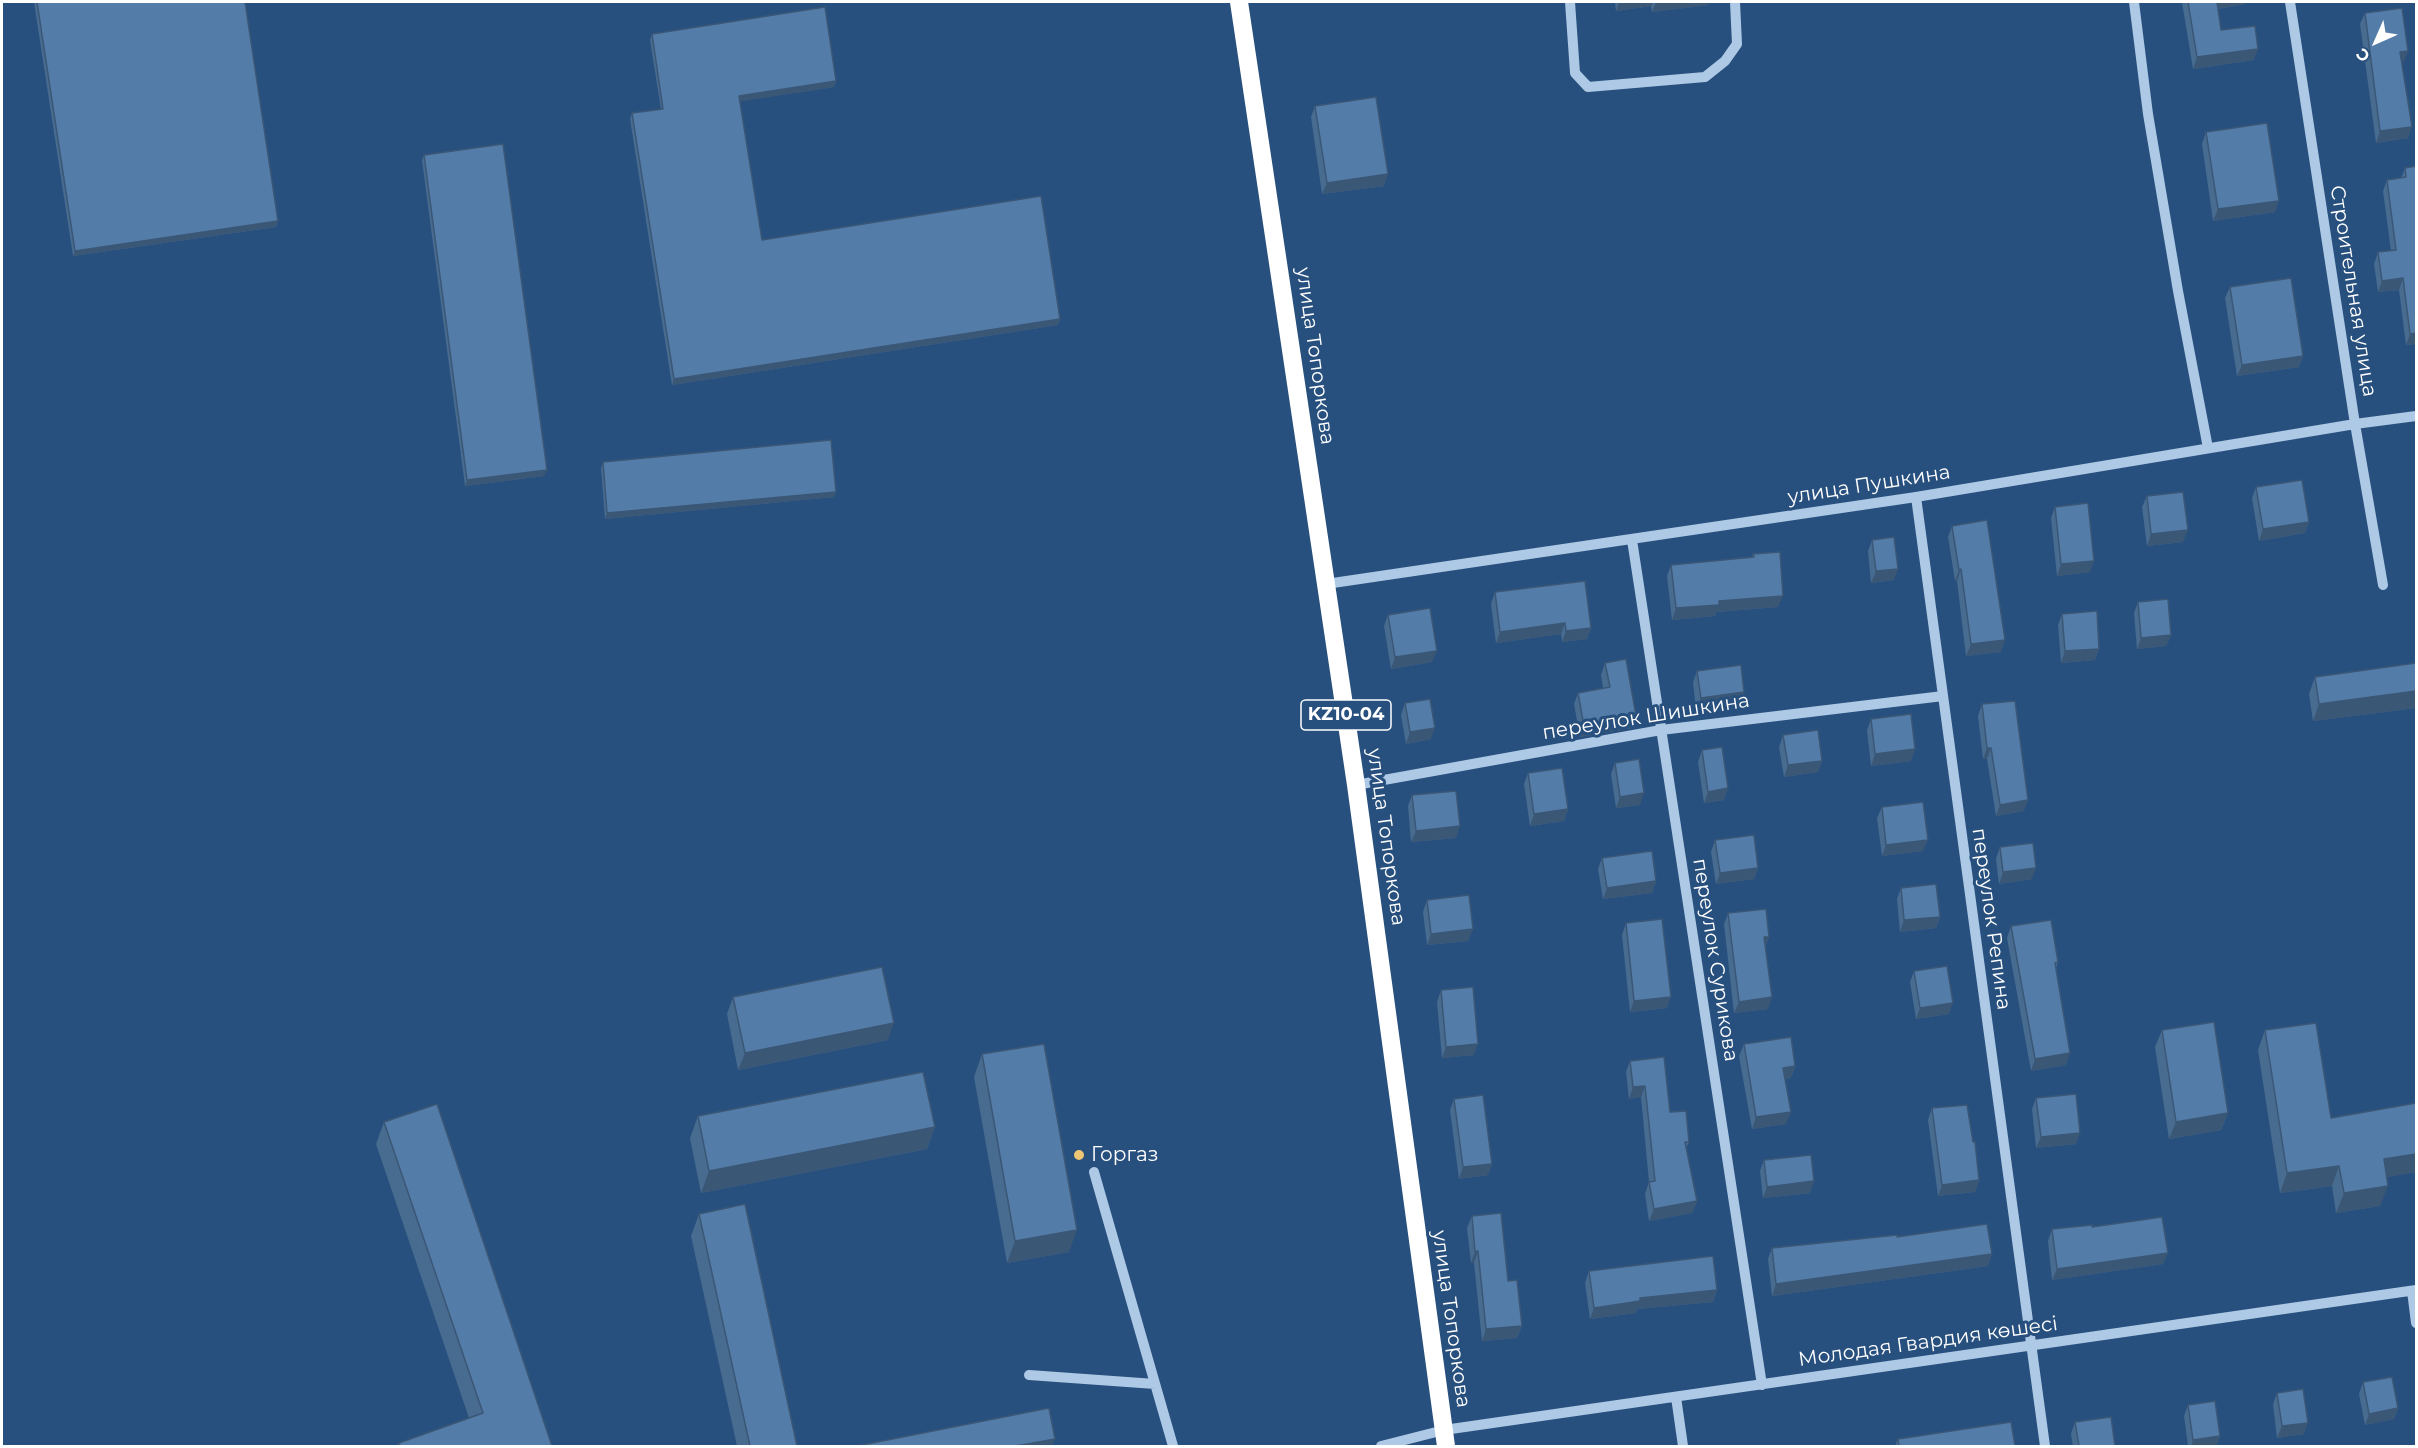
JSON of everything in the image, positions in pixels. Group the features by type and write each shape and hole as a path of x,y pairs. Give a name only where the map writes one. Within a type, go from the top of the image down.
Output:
{"highway":[{"name":"улица Топоркова","path":"1239,2 1356,785 1445,1438"}],"street":[{"path":"1570,2 1575,73 1588,87 1705,78 1725,62 1737,44 1735,2"},
{"path":"2134,2 2152,138 2208,448"},
{"name":"Строительная улица","path":"2290,2 2355,424 2383,585"},
{"name":"улица Пушкина","path":"1326,584 1916,497 2355,424 2416,416"},
{"name":"переулок Репина","path":"1916,497 2045,1446"},
{"name":"переулок Сурикова","path":"1632,540 1762,1384"},
{"name":"переулок Шишкина","path":"1356,785 1661,730 1943,696"},
{"path":"1094,1172 1173,1446"},
{"path":"2414,1290 2416,1323"},
{"name":"Молодая Гвардия көшесі","path":"1381,1446 1445,1438 1762,1384 2414,1290"},
{"path":"1029,1375 1155,1384"},
{"path":"1676,1397 1683,1446"}],"building":[{"path":"37,2 245,2 278,221 75,251"},
{"path":"2188,2 2217,2 2221,30 2255,26 2258,49 2197,57"},
{"path":"825,7 836,81 739,96 762,240 1041,196 1060,319 674,379 632,113 663,109 652,34"},
{"path":"2402,8 2408,51 2400,52 2412,127 2380,131 2365,13"},
{"path":"1376,97 1388,174 1327,183 1315,106"},
{"path":"2267,123 2279,201 2218,209 2206,132"},
{"path":"503,144 547,470 467,480 424,155"},
{"path":"2416,166 2416,333 2410,334 2403,278 2382,281 2378,252 2396,250 2387,180 2406,177 2405,168"},
{"path":"2291,278 2303,356 2242,365 2230,287"},
{"path":"831,440 836,492 607,513 603,462"},
{"path":"2302,480 2309,522 2263,529 2256,487"},
{"path":"2183,492 2188,530 2151,534 2147,496"},
{"path":"2088,503 2094,561 2061,564 2055,507"},
{"path":"1987,520 2005,640 1971,644 1961,569 1959,570 1952,526"},
{"path":"1894,537 1898,569 1876,571 1872,540"},
{"path":"1780,552 1783,596 1719,601 1719,605 1676,608 1671,565 1754,557 1753,554"},
{"path":"1585,581 1591,628 1566,631 1565,623 1500,632 1495,592"},
{"path":"2168,599 2171,635 2141,638 2138,602"},
{"path":"1430,608 1437,651 1395,657 1388,615"},
{"path":"2097,611 2099,649 2065,651 2062,614"},
{"path":"1626,659 1636,716 1584,726 1578,693 1610,687 1605,663"},
{"path":"2416,663 2416,691 2319,704 2315,677"},
{"path":"1741,665 1744,692 1701,698 1697,671"},
{"path":"1430,699 1435,728 1410,732 1405,703"},
{"path":"2015,701 2028,800 2000,805 1991,748 1987,748 1982,704"},
{"path":"1911,714 1915,749 1875,754 1871,719"},
{"path":"1818,730 1822,761 1788,765 1783,735"},
{"path":"1722,747 1728,788 1708,792 1702,750"},
{"path":"1639,759 1644,793 1620,797 1615,763"},
{"path":"1562,768 1568,809 1534,814 1528,773"},
{"path":"1456,791 1460,826 1416,831 1412,795"},
{"path":"1923,802 1928,840 1886,845 1882,807"},
{"path":"1754,835 1758,868 1720,873 1715,840"},
{"path":"2033,843 2036,868 2003,872 2000,847"},
{"path":"1652,851 1656,881 1607,888 1602,858"},
{"path":"1936,884 1940,917 1904,920 1901,888"},
{"path":"1469,895 1473,929 1431,934 1427,900"},
{"path":"1766,909 1769,937 1764,937 1772,997 1739,1002 1728,913"},
{"path":"1662,919 1671,997 1634,1001 1626,923"},
{"path":"2051,920 2058,962 2055,963 2070,1053 2035,1059 2011,926"},
{"path":"1947,966 1953,1003 1920,1008 1914,971"},
{"path":"882,967 894,1023 745,1053 733,997"},
{"path":"1473,987 1478,1044 1446,1047 1441,990"},
{"path":"2214,1022 2228,1113 2176,1122 2162,1030"},
{"path":"2316,1023 2331,1118 2416,1103 2416,1154 2384,1159 2388,1186 2344,1193 2339,1166 2287,1173 2265,1030"},
{"path":"1791,1037 1795,1066 1783,1068 1791,1112 1756,1117 1744,1044"},
{"path":"1044,1044 1077,1230 1015,1241 982,1054"},
{"path":"1664,1057 1670,1112 1686,1111 1689,1142 1685,1142 1697,1201 1654,1209 1649,1182 1655,1181 1645,1086 1633,1087 1630,1061"},
{"path":"923,1072 935,1127 709,1171 698,1116"},
{"path":"2076,1094 2080,1133 2041,1137 2036,1098"},
{"path":"1483,1095 1492,1164 1463,1167 1454,1099"},
{"path":"437,1104 552,1446 400,1446 399,1443 483,1413 384,1122"},
{"path":"1967,1105 1973,1142 1975,1142 1979,1180 1942,1185 1932,1108"},
{"path":"1811,1155 1814,1181 1767,1187 1764,1160"},
{"path":"745,1204 797,1446 750,1446 699,1214"},
{"path":"1501,1213 1508,1281 1517,1280 1522,1326 1486,1329 1472,1216"},
{"path":"2162,1217 2168,1253 2057,1269 2052,1229 2092,1225 2092,1227"},
{"path":"1987,1224 1992,1254 1776,1284 1772,1248 1897,1235 1897,1237"},
{"path":"1713,1256 1717,1290 1640,1298 1640,1301 1594,1308 1589,1271"},
{"path":"2392,1377 2398,1408 2369,1414 2363,1382"},
{"path":"2303,1389 2308,1423 2282,1426 2277,1393"},
{"path":"2215,1401 2220,1436 2193,1440 2188,1405"},
{"path":"1049,1408 1055,1439 1016,1446 857,1446"},
{"path":"2111,1417 2115,1446 2079,1446 2075,1422"},
{"path":"2011,1422 2015,1446 1899,1446 1898,1439"}],"place":[{"name":"Горгаз","path":"1079,1155"}]}
